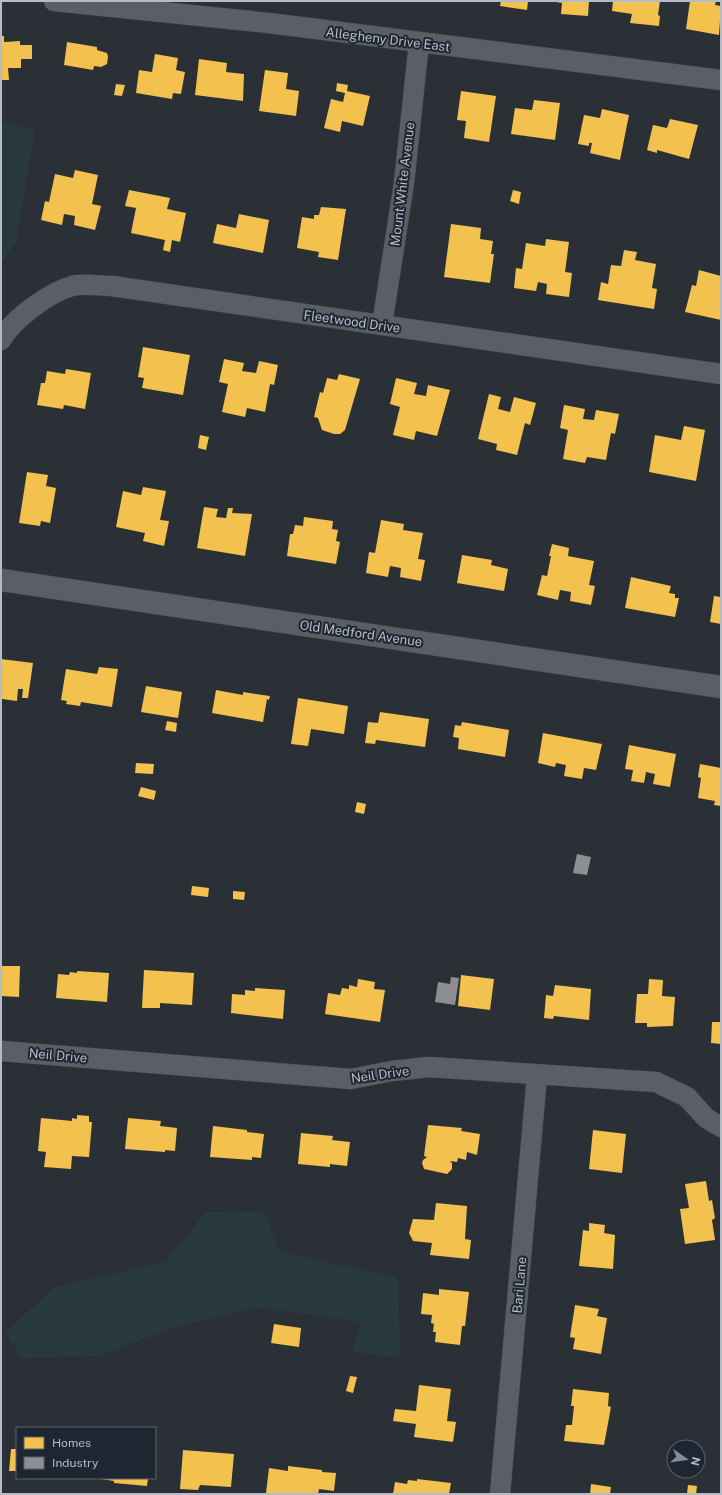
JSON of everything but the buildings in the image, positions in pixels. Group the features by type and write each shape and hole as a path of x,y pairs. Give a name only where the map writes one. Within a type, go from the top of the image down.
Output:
{"street":[{"name":"Allegheny Drive East","path":"54,1 269,23 721,80"},
{"name":"Mount White Avenue","path":"382,325 404,183 419,43"},
{"name":"Fleetwood Drive","path":"1,340 23,316 48,297 73,286 112,286 557,349 721,374"},
{"name":"Old Medford Avenue","path":"1,580 721,687"},
{"name":"Neil Drive","path":"1,1050 352,1079 429,1067 537,1076 571,1076 656,1082 688,1097 706,1118 721,1127"},
{"name":"Bari Lane","path":"500,1494 537,1076"}],"shaded area":[{"path":"1,123 35,129 16,241 1,265"},
{"path":"264,1211 279,1252 397,1277 401,1357 353,1352 360,1322 260,1307 175,1327 98,1356 21,1358 6,1332 55,1287 165,1262 206,1212"}]}
